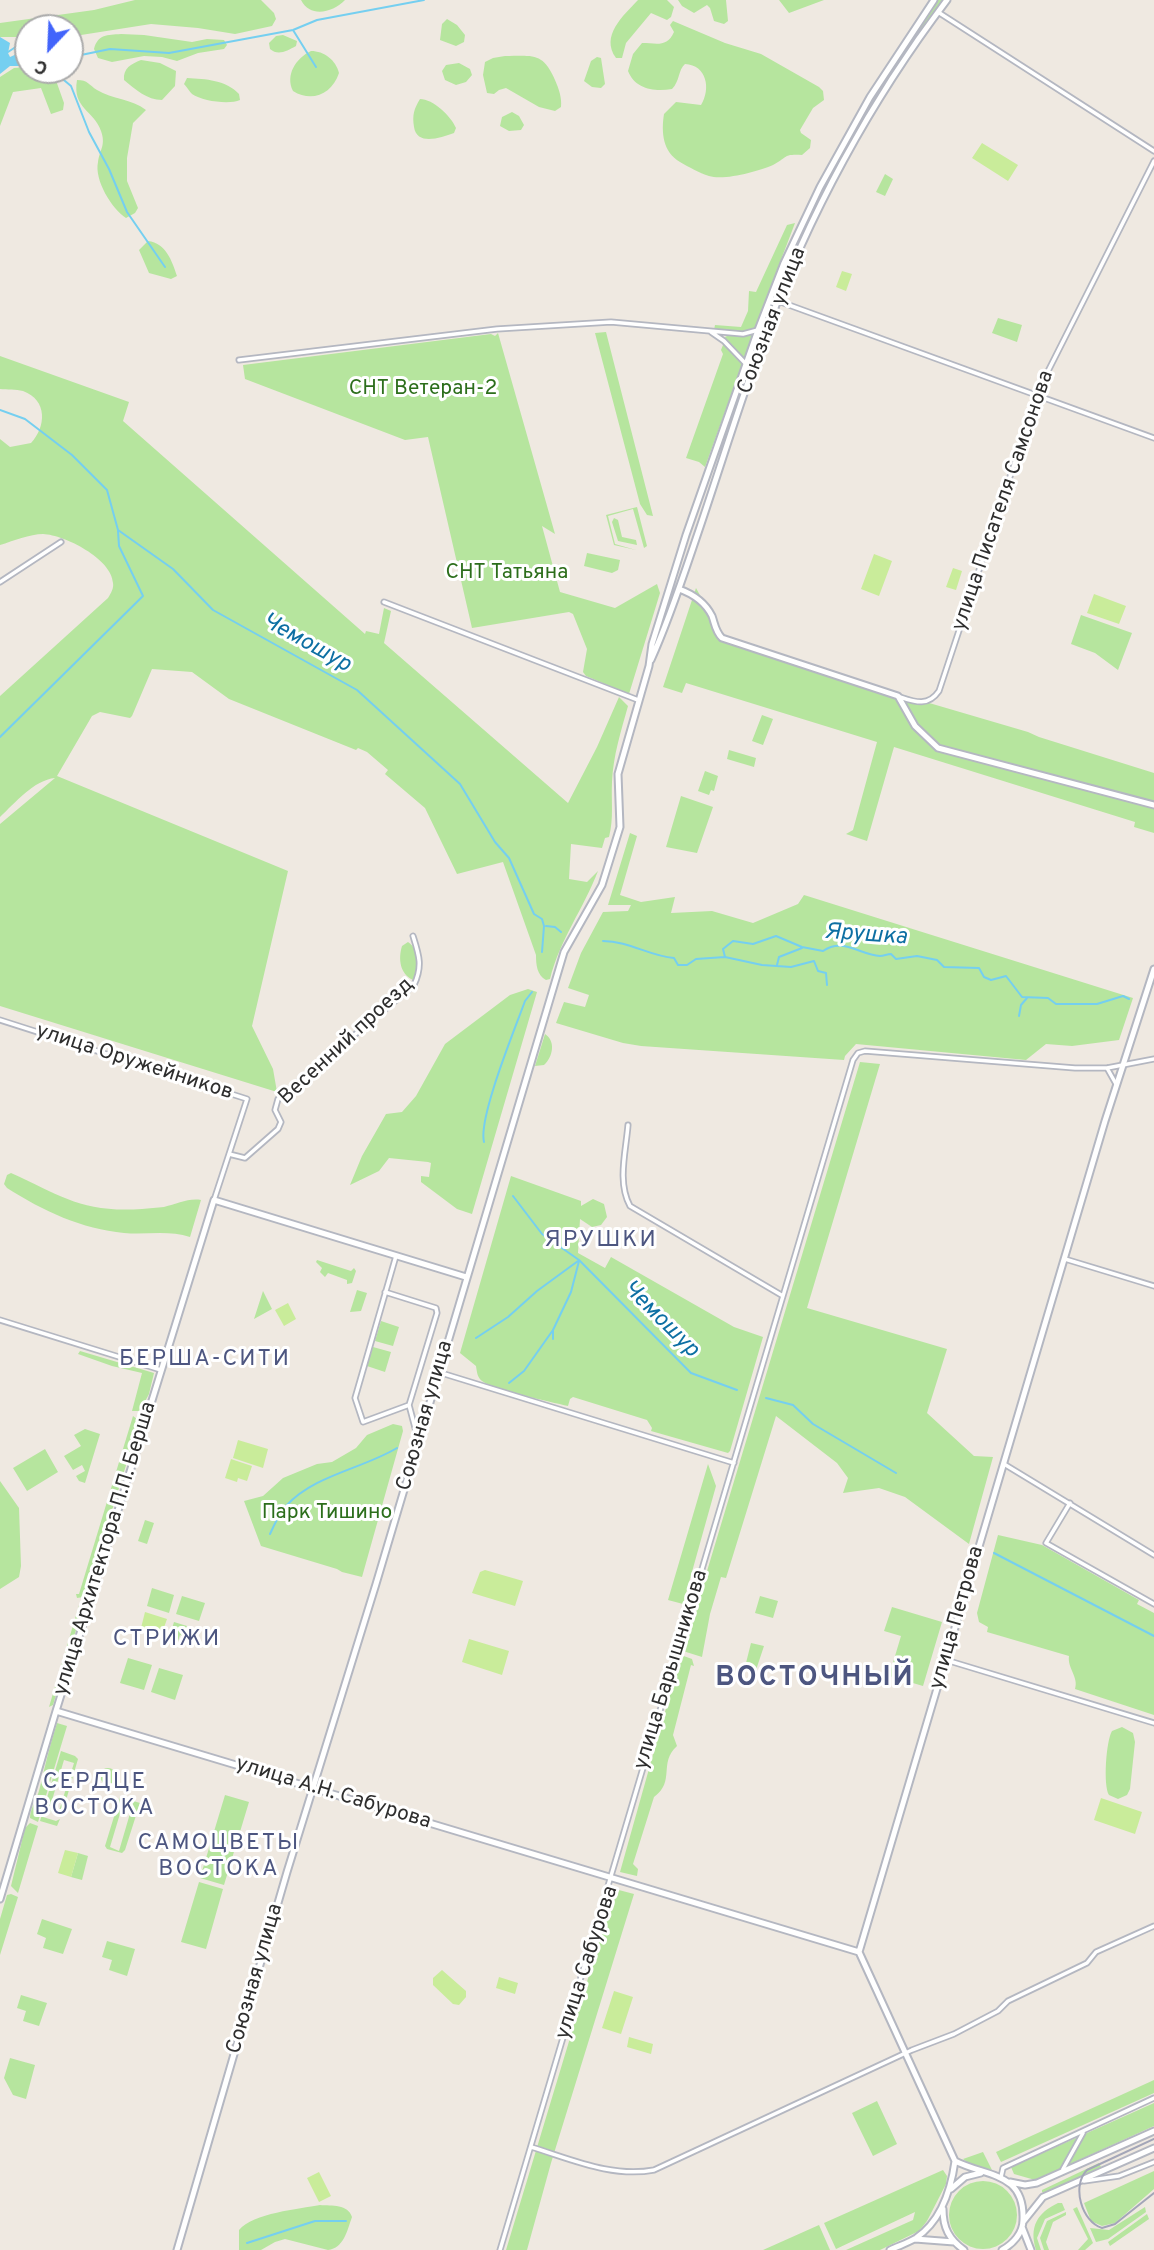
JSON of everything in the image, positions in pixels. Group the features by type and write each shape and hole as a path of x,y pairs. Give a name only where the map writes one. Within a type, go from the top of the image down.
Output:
{"main road":[{"name":"Союзная улица","path":"177,2250 564,952 602,885 620,827 618,774 686,535 784,263 820,187 870,97 934,0"},
{"name":"Союзная улица","path":"655,645 679,589 766,333 793,267 828,191 860,134 890,83 947,0"},
{"path":"784,263 793,267"},
{"path":"758,330 766,333"},
{"path":"679,589 692,594 705,605 717,633 722,638 898,696 917,729 938,748 1154,805"},
{"name":"улица Петрова","path":"859,1952 1116,1086 1154,969"},
{"path":"214,1200 466,1277"},
{"name":"улица Архитектора П.П. Берша","path":"0,1899 214,1200"},
{"name":"улица А.Н. Сабурова","path":"56,1711 611,1877"},
{"name":"улица Сабурова","path":"611,1877 859,1952"},
{"path":"859,1952 955,2161 943,2207 943,2221 954,2242 964,2250"},
{"path":"955,2161 1025,2185 1037,2183 1154,2132"},
{"path":"1002,2250 1017,2237 1043,2197 1154,2148"},
{"path":"949,2191 965,2177 985,2173"},
{"path":"1010,2182 1023,2202 1023,2224 1031,2250"},
{"path":"1037,2183 1043,2197"},
{"path":"890,2250 915,2239 943,2207"},
{"path":"915,2239 954,2242"}],"street":[{"path":"938,12 1154,151"},
{"name":"улица Писателя Самсонова","path":"898,696 921,703 938,693 1037,395 1154,161"},
{"path":"778,301 1154,438"},
{"path":"239,360 498,329 611,322 747,334 758,330"},
{"path":"709,331 724,341 746,364"},
{"path":"0,582 61,542"},
{"path":"384,602 638,700"},
{"name":"Весенний проезд","path":"229,1154 245,1158 276,1130 281,1122 275,1110 278,1099 414,985 420,973 421,961 413,936"},
{"name":"улица Оружейников","path":"0,1020 247,1099 214,1200"},
{"name":"улица Барышникова","path":"611,1877 853,1060 858,1053 864,1051 1075,1068 1107,1068"},
{"path":"1116,1086 1107,1068 1154,1059"},
{"path":"628,1125 622,1184 630,1206 783,1296"},
{"path":"396,1256 355,1398 363,1422 409,1405"},
{"path":"1065,1259 1154,1286"},
{"path":"385,1292 434,1306 438,1313 409,1405 419,1440"},
{"path":"0,1320 161,1370"},
{"path":"438,1372 734,1463"},
{"path":"1004,1464 1154,1555"},
{"path":"1070,1503 1046,1542 1154,1604"},
{"path":"946,1660 1154,1723"},
{"name":"улица Сабурова","path":"500,2250 611,1877"},
{"path":"531,2147 618,2173 636,2174 654,2170 954,2034 998,2011 1008,2001 1087,1963 1096,1952 1154,1926"},
{"path":"1001,2177 1003,2168 1154,2098"},
{"path":"1062,2172 1084,2131"},
{"path":"1078,2181 1119,2176 1154,2162"}],"green space":[{"path":"135,0 261,0 274,13 276,19 272,26 235,34 151,24 84,35 84,14 65,14"},
{"path":"301,0 345,0 334,8 316,12 305,6"},
{"path":"638,0 667,0 674,7 671,17 667,20 651,13 626,43 622,58 616,58 612,50 612,34 620,20"},
{"path":"678,0 726,0 728,21 724,24 714,21 707,5 694,13 682,6"},
{"path":"779,0 824,0 789,13"},
{"path":"937,0 942,0 875,100 872,98"},
{"path":"447,19 457,25 465,35 464,42 456,46 440,40 442,24"},
{"path":"14,21 14,37 0,37 0,23"},
{"path":"673,21 725,43 761,54 819,87 823,91 824,100 813,108 800,130 811,140 810,148 802,155 788,156 767,167 723,177 705,175 674,158 664,141 664,114 676,102 701,105 706,92 702,73 692,65 685,64 672,89 659,90 646,88 635,82 628,71 633,54 642,43 664,43 671,37 674,32 670,25"},
{"path":"121,34 192,42 224,40 227,45 224,49 198,53 177,61 144,56 112,62 98,58 94,49 98,40 107,35"},
{"path":"283,35 297,41 296,46 279,52 270,49 269,43 276,36"},
{"path":"311,51 329,57 339,73 326,91 314,96 300,95 293,91 291,73 301,58"},
{"path":"505,56 536,57 546,64 558,87 561,107 555,111 539,107 506,88 494,94 487,93 483,75 485,62"},
{"path":"597,57 601,58 605,84 601,88 592,87 584,81 591,61"},
{"path":"141,60 160,63 176,71 175,86 162,100 146,96 124,80 128,67"},
{"path":"459,63 470,69 472,75 466,82 456,85 445,80 442,71 446,65"},
{"path":"14,68 14,84 57,84 64,103 63,110 51,114 41,88 13,92 0,126 0,77"},
{"path":"187,78 222,83 234,89 240,100 223,102 196,96 184,84"},
{"path":"86,82 103,93 146,110 133,123 127,158 127,181 138,208 126,218 110,201 101,185 97,169 103,144 102,136 98,124 81,103 77,84"},
{"path":"420,99 436,105 446,114 454,123 454,133 424,139 416,133 413,119"},
{"path":"512,112 519,116 524,125 521,130 509,131 500,126 502,117"},
{"path":"982,143 1018,165 1008,181 972,158"},
{"path":"885,174 893,179 885,196 876,192"},
{"path":"795,223 755,328 747,333 714,330 715,325 741,327 748,311 749,291 756,292 787,225"},
{"path":"148,241 164,249 177,276 171,279 149,273 139,250"},
{"path":"842,271 852,274 846,291 836,287"},
{"path":"998,318 1022,325 1017,342 992,333"},
{"path":"606,332 653,516 647,515 640,504 595,333"},
{"path":"498,333 555,534 542,526 560,592 615,608 657,584 660,593 629,694 586,676 583,672 587,649 573,614 569,612 472,628 428,437 405,440 245,379 243,365 491,334 495,336"},
{"path":"753,335 744,359 726,341 725,337"},
{"path":"723,345 739,357 742,365 705,467 686,458 723,354"},
{"path":"0,356 129,402 123,421 365,634 366,631 379,634 384,608 391,611 384,643 568,803 619,697 628,706 614,763 609,837 605,838 602,848 571,844 569,879 587,882 598,871 560,950 550,979 546,980 539,973 536,955 503,862 457,874 425,808 385,774 388,770 367,752 229,699 192,672 152,669 132,716 130,718 100,712 92,716 57,776 288,871 252,1026 273,1069 277,1092 0,1006 0,824 55,778 32,788 0,817 0,696 108,598 113,585 111,574 96,557 75,544 52,535 38,534 0,545 0,439 10,447 31,443 40,429 42,414 37,401 31,395 20,390 0,389"},
{"path":"637,507 647,546 644,548 633,509 608,516 615,544 636,550 614,545 606,515"},
{"path":"614,518 618,520 622,537 636,540 637,545 618,541 612,522"},
{"path":"587,553 620,560 618,570 612,573 584,566"},
{"path":"874,554 892,561 879,596 861,589"},
{"path":"953,568 962,571 956,590 946,587"},
{"path":"696,588 722,635 1154,773 1154,833 1134,827 1135,822 894,747 867,841 846,834 853,830 877,742 686,683 682,693 663,687"},
{"path":"1094,594 1126,606 1119,624 1087,613"},
{"path":"1081,615 1132,633 1118,670 1095,653 1071,644"},
{"path":"762,715 773,719 763,745 752,741"},
{"path":"729,750 756,758 754,767 727,759"},
{"path":"705,771 718,776 714,791 711,790 709,795 698,791"},
{"path":"681,796 713,807 697,853 666,847"},
{"path":"630,833 637,836 620,895 641,902 675,897 671,913 712,911 753,923 798,904 804,895 1133,998 1119,1040 1072,1046 1046,1044 1026,1060 856,1044 844,1060 641,1046 556,1023 564,1002 585,1007 589,995 568,988 581,953 603,912 628,911 631,905 608,905"},
{"path":"408,942 418,959 413,980 405,974 400,961 402,946"},
{"path":"528,989 537,992 472,1214 457,1209 421,1182 421,1176 429,1177 431,1163 428,1162 389,1158 379,1171 350,1185 362,1156 386,1114 402,1112 416,1096 445,1044 510,995"},
{"path":"545,1034 551,1041 551,1054 544,1065 535,1066"},
{"path":"860,1062 880,1064 807,1308 947,1349 927,1413 974,1456 993,1457 969,1544 905,1497 879,1488 843,1493 848,1478 837,1463 776,1416 726,1578 721,1577 710,1614 702,1657 683,1651"},
{"path":"11,1173 59,1196 103,1208 159,1208 201,1200 190,1237 108,1231 63,1218 7,1188 4,1184 7,1175"},
{"path":"511,1176 581,1201 581,1206 593,1199 604,1204 607,1217 601,1225 592,1227 580,1219 578,1253 605,1268 611,1257 734,1327 763,1337 728,1453 651,1431 647,1420 573,1397 568,1406 509,1391 480,1379 476,1366 460,1353"},
{"path":"317,1260 351,1271 354,1268 356,1271 352,1283 347,1284 347,1280 328,1273 325,1277 320,1272 322,1268"},
{"path":"357,1290 367,1293 361,1311 350,1312"},
{"path":"263,1291 272,1309 254,1319"},
{"path":"288,1303 296,1319 284,1326 275,1310"},
{"path":"381,1321 399,1327 393,1346 375,1341"},
{"path":"373,1347 391,1352 385,1372 367,1366"},
{"path":"80,1351 154,1373 149,1394 140,1411 132,1411 142,1373 78,1354"},
{"path":"133,1416 137,1419 132,1446 91,1578 83,1597 77,1598 76,1594 79,1594"},
{"name":"Парк Тишино","path":"393,1424 402,1426 403,1431 362,1577 261,1546 244,1501 263,1496 283,1478 317,1464 332,1462 356,1448 367,1435"},
{"path":"85,1429 100,1434 85,1483 79,1481 76,1476 85,1471 82,1465 73,1470 64,1456 81,1446 74,1435"},
{"path":"238,1440 268,1449 263,1468 233,1458"},
{"path":"45,1449 58,1472 27,1491 13,1468"},
{"path":"231,1459 252,1466 247,1481 238,1478 237,1482 225,1478"},
{"path":"708,1464 716,1486 683,1604 668,1600"},
{"path":"0,1481 19,1508 21,1566 19,1577 0,1589"},
{"path":"145,1520 154,1523 147,1544 138,1541"},
{"path":"998,1535 1042,1545 1139,1600 1137,1604 1154,1613 1154,1715 1075,1689 1069,1656 987,1632 988,1627 979,1622 977,1613"},
{"path":"485,1570 523,1581 515,1606 472,1593 480,1572"},
{"path":"152,1588 174,1595 169,1613 147,1606"},
{"path":"182,1596 205,1603 199,1621 176,1614"},
{"path":"760,1596 778,1601 773,1618 755,1613"},
{"path":"79,1605 76,1630 53,1705 49,1707"},
{"path":"892,1607 942,1622 923,1686 889,1676 901,1636 884,1631"},
{"path":"145,1612 167,1619 161,1636 141,1628"},
{"path":"174,1622 187,1626 178,1641 169,1638"},
{"path":"469,1639 509,1651 502,1675 462,1662"},
{"path":"751,1643 764,1646 756,1670 745,1667"},
{"path":"681,1655 692,1659 694,1666 691,1665 673,1735 677,1746 668,1759 664,1785 654,1797 633,1864 638,1869 637,1876 620,1872"},
{"path":"128,1658 152,1665 144,1690 120,1683"},
{"path":"159,1668 183,1675 175,1700 151,1692"},
{"path":"57,1723 67,1726 38,1822 30,1818 30,1814"},
{"path":"1122,1727 1133,1733 1135,1742 1130,1789 1127,1795 1118,1799 1109,1795 1107,1790 1106,1763 1112,1731"},
{"path":"61,1751 75,1756 78,1759 62,1814 45,1810 43,1817 56,1821 60,1819 57,1826 40,1821","holes":["64,1760 74,1763 59,1811 50,1807"]},
{"path":"108,1768 114,1770 114,1782 108,1784 102,1782 100,1776 102,1770"},
{"path":"225,1795 249,1802 224,1885 200,1878"},
{"path":"120,1797 140,1803 125,1850 122,1853 105,1846","holes":["122,1807 131,1810 119,1851 110,1847"]},
{"path":"1101,1798 1142,1812 1135,1834 1094,1820"},
{"path":"30,1823 38,1826 18,1893 11,1886 25,1828"},
{"path":"65,1850 78,1853 71,1877 58,1873"},
{"path":"78,1853 88,1856 82,1880 71,1877"},
{"path":"199,1882 223,1889 206,1949 181,1942"},
{"path":"615,1889 634,1894 527,2250 506,2250"},
{"path":"7,1895 18,1897 0,1955 0,1919"},
{"path":"42,1919 72,1929 63,1954 43,1948 46,1938 37,1934"},
{"path":"107,1941 135,1949 127,1976 109,1970 112,1960 102,1957"},
{"path":"442,1970 466,1991 466,1997 459,2005 453,2004 433,1985 433,1978"},
{"path":"499,1977 518,1983 515,1994 496,1988"},
{"path":"614,1991 633,1997 621,2034 602,2028"},
{"path":"21,1995 47,2003 39,2026 23,2021 26,2011 17,2008"},
{"path":"629,2037 653,2044 651,2054 627,2047"},
{"path":"10,2058 35,2065 26,2099 13,2095 4,2078"},
{"path":"1154,2080 1154,2093 1001,2162 996,2152"},
{"path":"877,2101 897,2144 873,2156 852,2113"},
{"path":"1154,2103 1154,2126 1035,2180 1014,2174 1011,2167"},
{"path":"983,2152 992,2170 970,2164 963,2159"},
{"path":"1099,2163 1101,2167 1042,2192 1042,2190"},
{"path":"943,2170 947,2176 946,2184 919,2231 880,2250 846,2250 913,2220 915,2212 836,2249 824,2223"},
{"path":"1154,2171 1154,2189 1115,2223 1102,2226 1091,2221 1084,2203"},
{"path":"319,2172 331,2196 319,2202 307,2178"},
{"path":"983,2181 996,2184 1007,2191 1014,2202 1017,2215 1014,2228 1007,2239 996,2246 983,2249 970,2246 959,2239 952,2228 949,2215 952,2202 959,2191 970,2184"},
{"path":"1062,2203 1065,2210 1045,2219 1037,2238 1041,2250 1036,2250 1036,2222 1045,2211"},
{"path":"320,2205 343,2208 352,2217 344,2238 333,2249 285,2239 261,2250 239,2250 239,2230 255,2219"},
{"path":"1077,2207 1093,2243 1085,2250 1078,2250 1088,2239 1073,2209"},
{"path":"1145,2207 1146,2212 1108,2239 1096,2242 1090,2228 1109,2230"},
{"path":"1066,2212 1066,2215 1053,2222 1046,2242 1049,2250 1044,2250 1040,2238 1047,2221"},
{"path":"1147,2214 1149,2219 1110,2246 1108,2242"},
{"path":"819,2225 830,2250 763,2250"}],"water":[{"path":"0,37 10,43 8,53 10,57 14,55 14,66 0,74"}],"waterway":[{"path":"84,54 110,49 169,53 293,30 317,20 424,0"},
{"path":"293,30 316,67"},
{"path":"8,52 14,48"},
{"path":"69,84 127,212 165,267"},
{"name":"Чемошур","path":"0,410 25,419 72,455 107,490 118,530 173,569 213,610 357,690 460,784 495,842 509,858 534,914 542,919 542,952"},
{"path":"0,737 143,596 119,546 118,531"},
{"name":"Ярушка","path":"546,926 555,927 561,932"},
{"name":"Ярушка","path":"603,941 622,943 674,958 678,965 687,965 696,959 725,957 723,949 733,941 753,944 776,936 802,947 823,951 830,947 845,946 873,955 891,954 896,959 917,956 937,960 944,967 979,968 984,977 991,980 1006,976 1022,997 1048,998 1056,1004 1097,1004 1123,996 1129,999"},
{"path":"777,965 779,957 802,948"},
{"path":"725,957 762,965 791,967 814,961 818,971 826,973 827,985"},
{"name":"Чемошур","path":"484,1142 486,1114 492,1094 525,1001 532,992"},
{"path":"1019,1016 1021,1005 1027,998"},
{"name":"Чемошур","path":"513,1196 542,1234 579,1260 691,1373 737,1390"},
{"path":"476,1338 508,1317 537,1291 578,1261"},
{"path":"553,1339 553,1330 571,1292 579,1261"},
{"path":"509,1383 524,1371 553,1330"},
{"name":"Чемошур","path":"766,1398 793,1405 813,1424 896,1473"},
{"path":"270,1534 283,1509 297,1495 397,1448"},
{"name":"Чемошур","path":"994,1553 1154,1636"},
{"path":"247,2243 315,2221 346,2221"}],"tram line":[{"path":"1154,2139 1087,2170 1082,2177 1079,2194 1089,2219 1102,2228 1115,2224 1154,2193"}],"district":[{"name":"ЯРУШКИ","path":"601,1241"},
{"name":"БЕРША-СИТИ","path":"205,1360"},
{"name":"СТРИЖИ","path":"167,1640"},
{"name":"ВОСТОЧНЫЙ","path":"815,1679"},
{"name":"СЕРДЦЕ ВОСТОКА","path":"95,1796"},
{"name":"САМОЦВЕТЫ ВОСТОКА","path":"219,1857"}],"park label":[{"name":"СНТ Ветеран-2","path":"423,390"},
{"name":"СНТ Татьяна","path":"507,574"}]}
